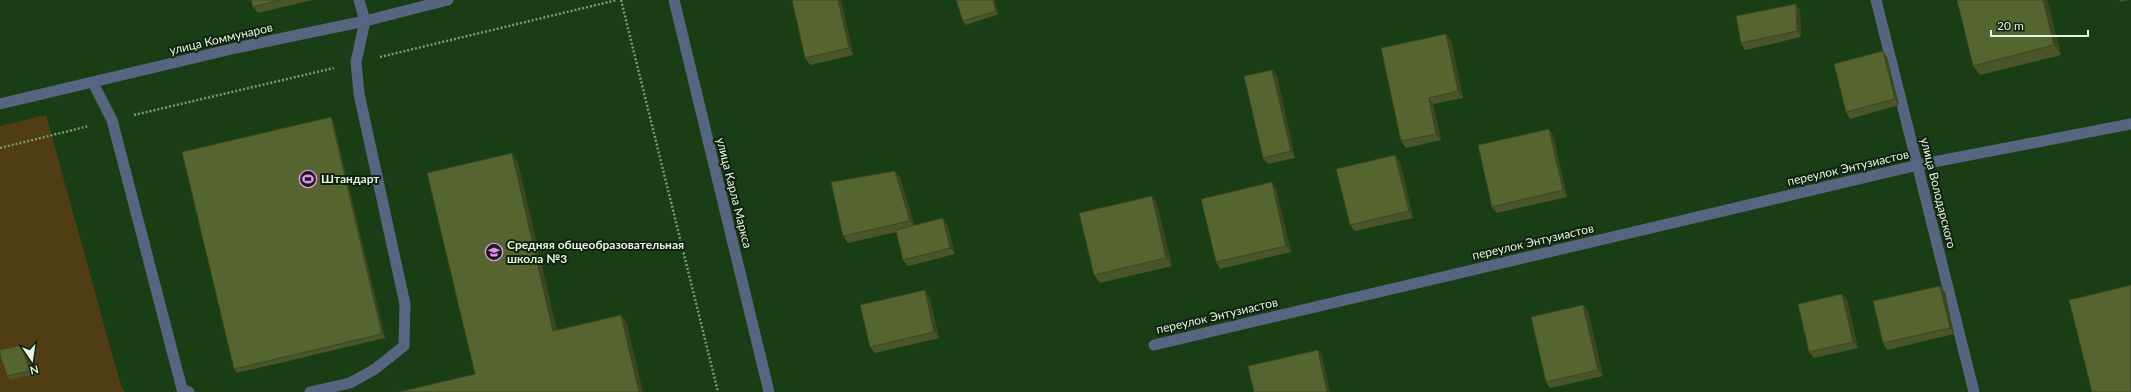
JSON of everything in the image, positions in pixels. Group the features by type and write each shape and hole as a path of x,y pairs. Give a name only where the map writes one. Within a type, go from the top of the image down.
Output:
{"street":[{"path":"310,392 350,383 375,369 404,346 405,304 359,94 356,62 365,21 359,0"},
{"name":"улица Коммунаров","path":"0,104 236,48 365,21 448,0"},
{"name":"улица Карла Маркса","path":"674,0 769,392"},
{"name":"улица Володарского","path":"1876,0 1974,392"},
{"path":"93,83 112,120 182,389 189,392"},
{"name":"переулок Энтузиастов","path":"1154,344 1918,165 2131,124"}],"path":[{"path":"0,148 617,0"},
{"path":"620,0 718,392"}],"shaded area":[{"path":"46,115 121,386 125,392 0,392 0,126"}],"building":[{"path":"251,0 281,0 253,7"},
{"path":"792,0 838,0 849,48 805,58"},
{"path":"956,0 993,0 996,11 963,21"},
{"path":"1957,0 2043,0 2054,45 1973,66"},
{"path":"1796,4 1797,31 1741,43 1736,16"},
{"path":"1446,34 1458,91 1429,98 1436,134 1401,141 1381,48"},
{"path":"1883,51 1895,99 1846,112 1834,64"},
{"path":"1272,70 1291,151 1263,158 1244,76"},
{"path":"331,117 382,334 234,369 182,152"},
{"path":"1549,129 1563,190 1492,207 1478,145"},
{"name":"Средняя общеобразовательная школа №3","path":"512,153 553,331 621,315 639,392 399,392 475,374 427,173"},
{"path":"1395,155 1409,211 1350,225 1336,169"},
{"path":"895,171 910,221 843,236 831,182"},
{"path":"1272,182 1286,246 1216,262 1201,199"},
{"path":"1152,196 1166,258 1094,275 1079,213"},
{"path":"943,218 950,248 903,260 896,230"},
{"path":"2131,285 2131,392 2092,392 2069,300"},
{"path":"1940,286 1950,328 1883,343 1873,301"},
{"path":"925,290 934,332 870,347 860,305"},
{"path":"1842,294 1853,342 1809,352 1798,304"},
{"path":"1583,305 1598,370 1546,382 1531,317"},
{"path":"21,345 30,371 7,376 0,355 0,350"},
{"path":"1318,350 1327,392 1254,392 1248,366"}],"place":[{"name":"Штандарт","path":"308,179"},
{"name":"Средняя общеобразовательная школа №3","path":"494,252"}]}
